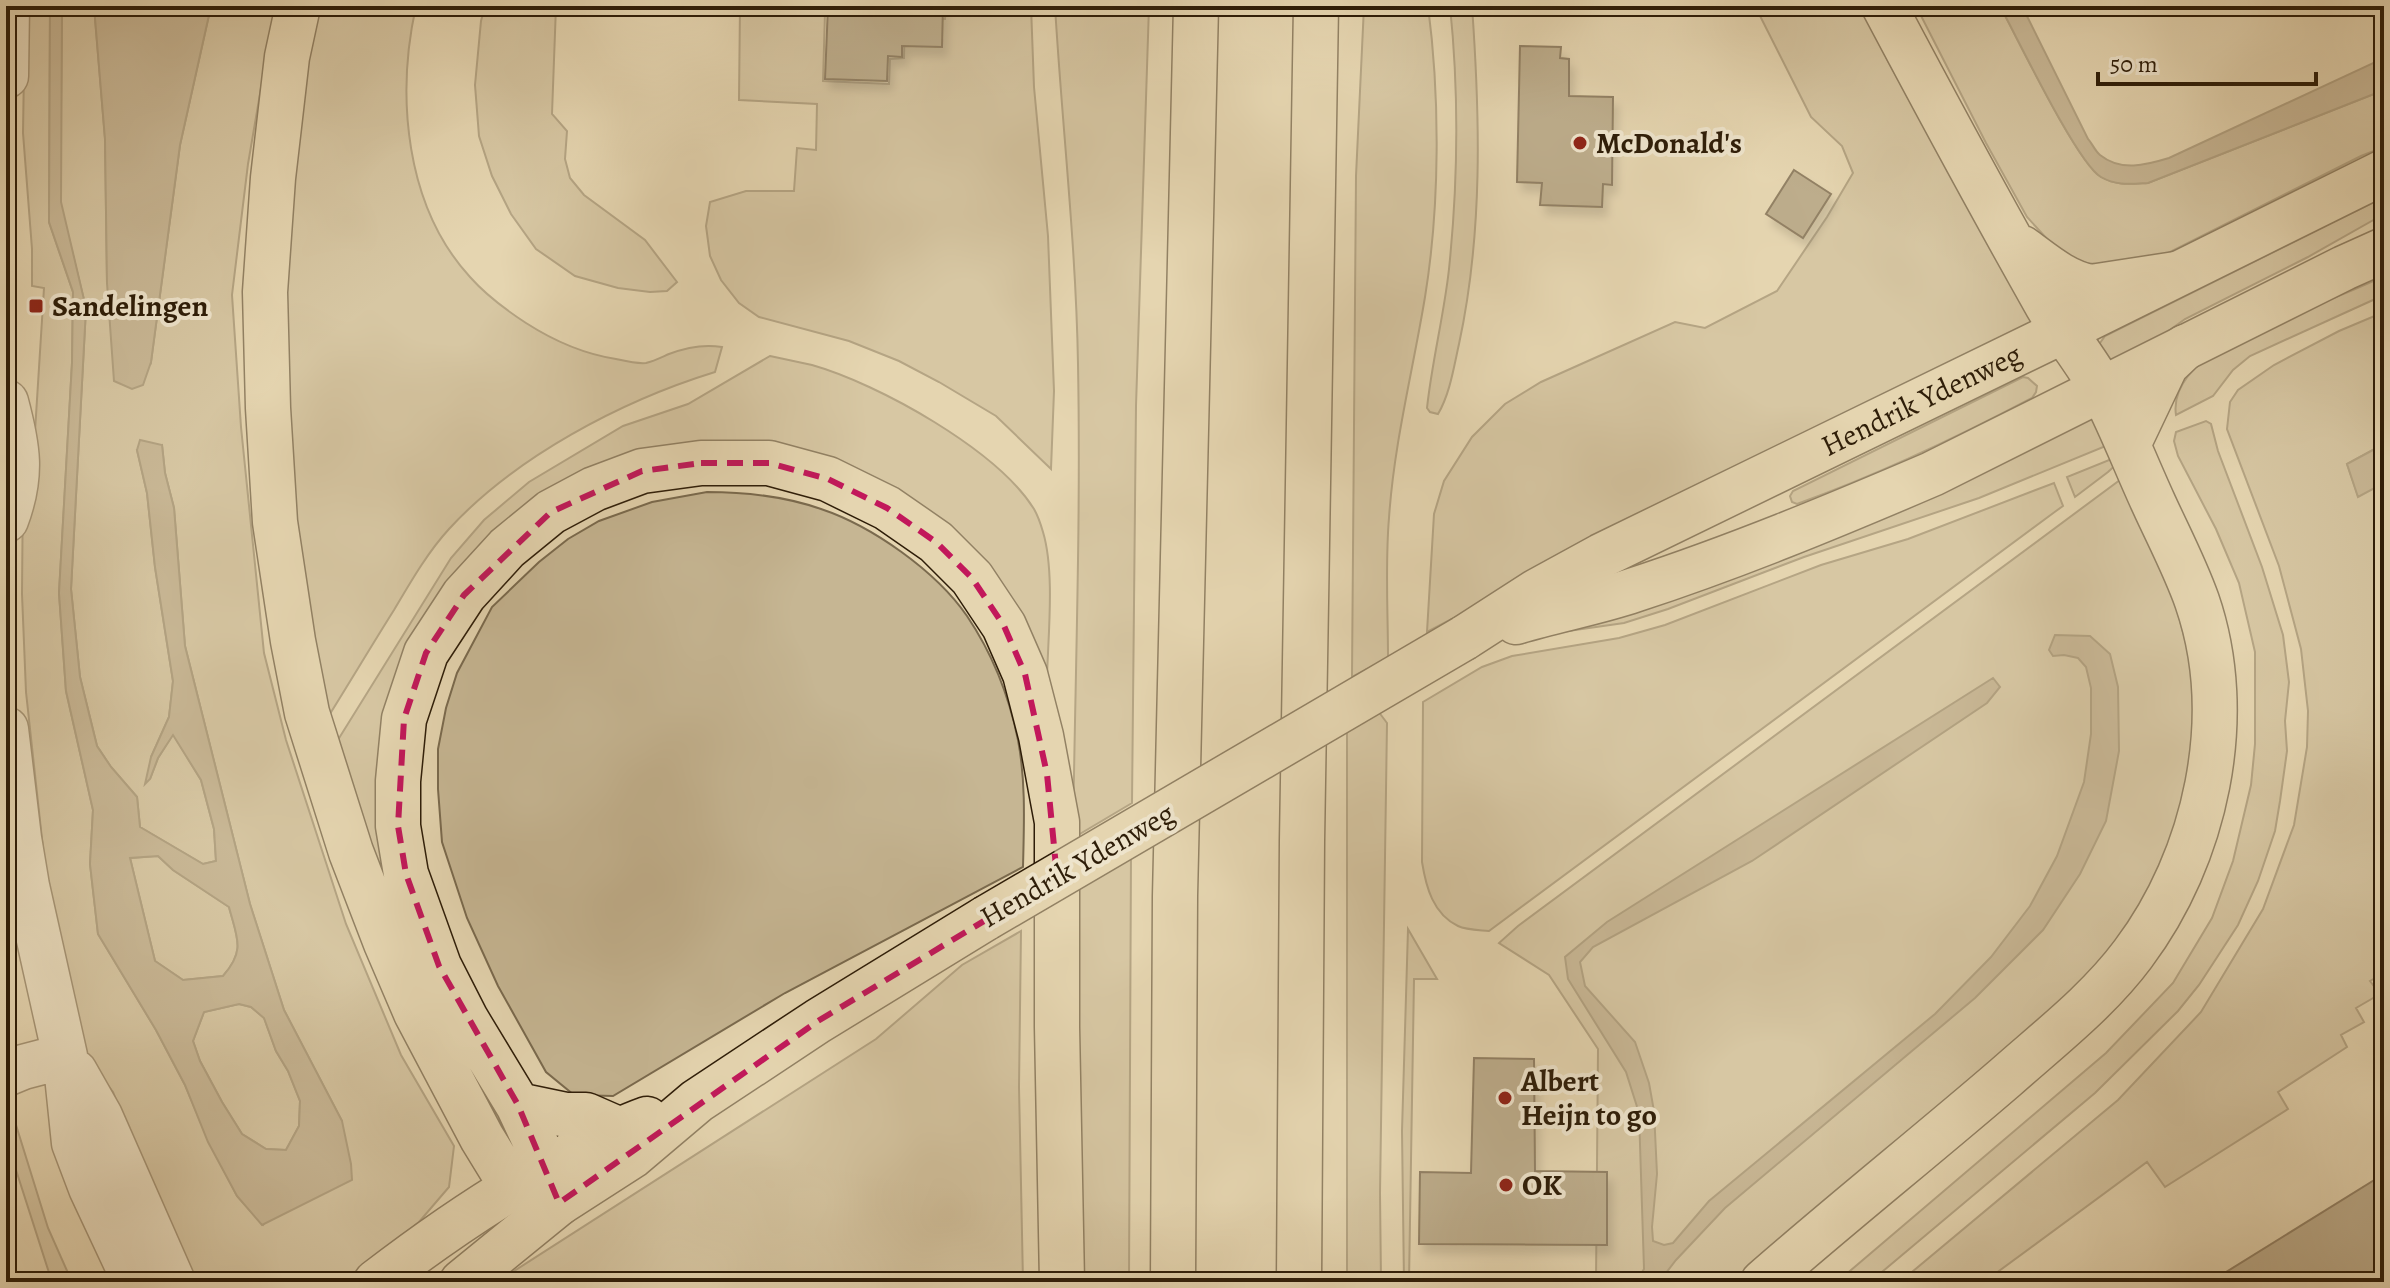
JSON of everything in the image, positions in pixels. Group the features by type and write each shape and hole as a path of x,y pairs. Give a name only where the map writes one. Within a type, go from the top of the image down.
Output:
{"main road":[{"path":"298,6 287,57 265,292 275,522 307,713 351,852 416,1013 482,1138 539,1186"},
{"path":"1173,1282 1175,896 1196,6"},
{"path":"1299,1282 1302,809 1316,6"},
{"path":"1763,1282 2103,990 2135,952 2186,862 2205,803 2211,767 2213,693 2210,657 2193,592 2101,389 2063,331 1974,177 1884,6"},
{"name":"Hendrik Ydenweg","path":"376,1282 465,1217 539,1186 632,1156 697,1101 818,1021 986,918 1464,638 1537,591 1601,556 2384,172"},
{"path":"2010,240 2077,285 2091,287 2176,274"},
{"name":"Hendrik Ydenweg","path":"1464,638 1630,592 1782,536 1932,474 2384,250"},
{"path":"2128,445 2166,365 2185,347"},
{"path":"539,1186 518,1105 466,1019 439,966 406,874 398,826 398,781 404,719 426,653 464,595 507,548 551,512 594,489 642,471 701,463 769,463 828,479 887,508 936,542 972,578 1004,626 1025,674 1041,736 1057,822 1062,1282"},
{"name":"Hendrik Ydenweg","path":"462,1282 539,1186 618,1129 697,1101"},
{"path":"518,1105 566,1115 586,1115 618,1129"}],"street":[{"path":"6,76 7,6"},
{"path":"6,402 16,441 16,493 6,520"},
{"path":"6,729 27,886 65,1056 74,1143 91,1188 135,1282"},
{"path":"6,1074 65,1056"},
{"path":"65,1056 100,1116 173,1282"}],"highlighted area":[{"path":"701,463 769,463 828,479 887,508 936,542 972,578 1004,626 1025,674 1047,774 1057,877 818,1021 559,1203 518,1105 439,966 406,874 398,826 404,719 426,653 464,595 551,512 642,471"}],"shaded area":[{"path":"25,6 50,6 49,222 73,292 59,593 66,691 93,810 90,864 98,934 156,1030 237,1196 263,1225 342,1121 284,1010 250,904 185,646 174,508 162,445 137,450 147,493 173,681 169,717 151,757 150,779 158,758 173,734 201,780 214,829 216,861 203,864 140,827 137,797 97,746 80,677 71,589 86,308 60,202 62,6 94,6 105,139 107,283 151,362 180,145 211,6 275,6 248,164 232,295 241,427 264,653 286,740 346,924 401,1055 454,1146 449,1187 419,1222 343,1282 185,1282 113,1092 88,1060 48,894 26,692 22,594 23,480 32,479 44,288 32,286 23,133"},
{"path":"50,6 62,6 61,202 86,308 71,589 80,677 97,746 137,797 140,827 203,864 216,861 214,829 201,780 173,735 145,784 151,757 169,717 173,681 147,493 137,450 140,440 162,445 174,508 185,646 250,904 284,1010 342,1121 351,1164 352,1180 262,1225 237,1196 156,1030 98,934 90,864 93,810 66,691 59,593 73,292 49,222","holes":["158,856 173,870 229,907 238,943 235,959 223,976 183,980 155,961 130,858","239,1004 251,1007 264,1018 300,1101 299,1126 286,1150 266,1149 242,1134 200,1061 193,1041 204,1012"]},
{"path":"94,6 211,6 180,145 151,362 143,385 132,389 114,381 107,283 105,139"},
{"path":"316,6 416,6 407,76 407,113 419,184 431,217 448,249 489,296 547,336 604,357 646,363 689,348 722,347 715,372 643,399 572,434 505,478 476,503 449,529 426,558 323,725 282,431 290,175"},
{"path":"485,6 556,6 552,114 567,131 565,159 570,178 584,195 645,240 677,282 667,291 618,288 575,276 536,249 511,214 492,176 479,136 475,85"},
{"path":"740,6 804,6 804,11 825,13 823,81 889,84 890,59 904,58 905,17 945,19 946,6 1031,6 1034,87 1048,236 1054,391 1051,469 996,416 939,382 899,361 849,341 759,317 739,303 721,280 710,256 706,226 710,202 746,191 794,191 797,148 816,150 817,104 739,100"},
{"path":"1055,6 1149,6 1136,406 1132,803 1073,838 1078,364 1072,229"},
{"path":"1364,6 1428,6 1435,77 1437,151 1430,262 1391,490 1387,553 1388,658 1352,677 1356,176"},
{"path":"1450,6 1472,6 1478,175 1467,302 1451,380 1438,414 1427,408 1447,286 1454,203 1456,105"},
{"path":"1755,6 1863,6 1888,61 2010,283 2050,327 1645,518 1427,632 1434,514 1444,481 1472,437 1505,404 1541,382 1675,322 1705,328 1777,291 1853,173 1842,146 1811,117"},
{"path":"1916,6 2000,6 2077,149 2090,167 2113,182 2148,183 2384,90 2384,147 2160,257 2115,266 2086,263 2060,253 2027,217"},
{"path":"2000,6 2022,6 2088,139 2100,155 2116,164 2143,165 2169,158 2384,58 2384,90 2148,183 2118,183 2101,177 2077,149"},
{"path":"2384,197 2384,214 2308,257 2185,319 2117,368 2100,351 2100,343 2105,336"},
{"path":"2384,276 2384,295 2250,356 2233,370 2213,396 2176,415 2178,394 2190,374 2208,357 2257,328"},
{"path":"2384,312 2384,444 2347,464 2358,496 2384,483 2384,973 2370,981 2380,994 2356,1008 2364,1022 2341,1035 2347,1047 2278,1092 2288,1109 2165,1187 2147,1162 1984,1282 1900,1282 2118,1100 2201,1012 2263,909 2294,825 2307,747 2308,711 2301,649 2279,566 2227,429 2230,402 2238,390 2274,365 2339,331"},
{"path":"770,356 839,374 902,403 965,443 1017,487 1035,512 1047,548 1050,604 1047,678 1008,602 771,454 512,528 389,764 526,1144 516,1158 461,1075 331,751 451,558 484,520 529,482 623,426 688,404"},
{"path":"2023,377 2037,386 2032,398 1887,468 1797,504 1792,502 1790,496 1793,491"},
{"path":"2089,406 2113,443 1979,498 1804,557 1668,609 1624,623 1540,635 1508,643 1558,618"},
{"path":"2206,421 2211,424 2218,451 2262,567 2283,635 2289,682 2285,721 2287,751 2280,801 2275,831 2258,881 2238,925 2199,985 2178,1011 2095,1093 1870,1282 1837,1282 2106,1053 2173,983 2212,918 2233,861 2251,785 2255,744 2255,652 2239,583 2216,529 2178,456 2174,441 2176,432"},
{"path":"2384,444 2384,483 2358,497 2347,464"},
{"path":"2119,456 2121,460 2075,497 2067,477"},
{"path":"2128,474 2155,528 2210,732 2145,928 1753,1282 1596,1282 1598,1049 1549,975 1499,943"},
{"path":"2054,483 2063,506 1489,931 1458,926 1437,907 1422,862 1423,702 1482,667 1512,656 1619,638 1665,625 1821,565 1908,539"},
{"path":"707,492 779,498 841,517 902,552 954,599 992,660 1014,724 1021,756 1023,867 785,993 613,1096 574,1095 546,1072 498,986 467,918 442,842 438,749 446,708 457,673 492,607 539,562 568,539 599,521 652,502"},
{"path":"2055,635 2090,636 2110,654 2118,687 2119,751 2106,821 2080,874 2043,930 1975,998 1725,1208 1659,1282 1636,1282 1644,1269 1639,1113 1626,1072 1568,979 1565,957 1607,922 1993,678 2000,687 1987,703 1752,861 1593,947 1580,962 1585,986 1635,1042 1649,1083 1654,1111 1657,1174 1653,1241 1664,1245 1673,1243 1709,1201 1935,1014 1991,957 2030,906 2057,856 2084,782 2091,734 2091,688 2086,667 2078,658 2053,656 2049,650"},
{"path":"1378,711 1387,723 1381,1282 1347,1282 1347,728"},
{"path":"1131,853 1129,1282 1076,1282 1072,887"},
{"path":"158,856 173,870 229,907 238,943 235,959 223,976 183,980 155,961 130,858"},
{"path":"1408,929 1437,979 1414,979 1409,1282 1404,1282 1402,1131"},
{"path":"1021,931 1019,1087 1023,1282 497,1282 876,1039 962,965"},
{"path":"239,1004 251,1007 264,1018 300,1101 299,1126 286,1150 266,1149 242,1134 200,1061 193,1041 204,1012"},
{"path":"7,1096 48,1228 72,1282 52,1282 16,1170 6,1166"}],"building":[{"path":"828,6 943,6 942,47 902,46 902,57 888,56 887,81 825,79"},
{"path":"1520,46 1561,47 1560,58 1569,59 1569,96 1613,97 1612,185 1603,184 1602,207 1540,205 1542,183 1517,182"},
{"path":"1794,170 1831,194 1803,238 1766,214"},
{"path":"1474,1058 1534,1059 1535,1171 1607,1172 1607,1245 1419,1244 1420,1172 1471,1173"},
{"path":"2384,1174 2384,1282 2210,1282"}],"place":[{"name":"McDonald's","path":"1580,143"},
{"name":"Sandelingen","path":"36,306"},
{"name":"Albert Heijn to go","path":"1505,1098"},
{"name":"OK","path":"1506,1185"}]}
